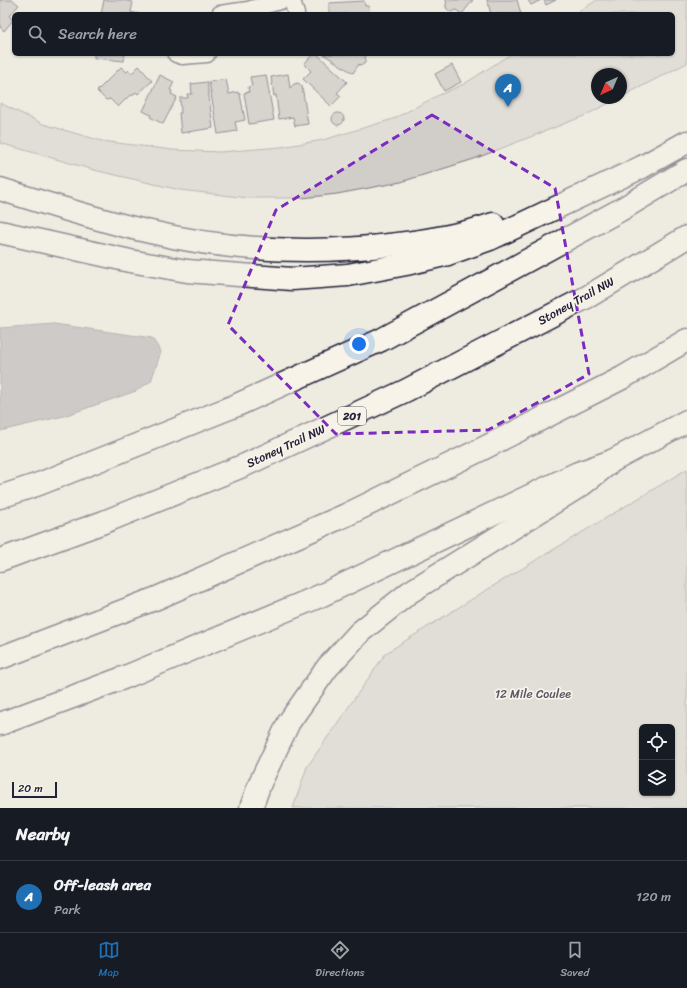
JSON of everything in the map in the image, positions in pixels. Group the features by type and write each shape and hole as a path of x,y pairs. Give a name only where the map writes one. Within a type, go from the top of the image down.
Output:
{"highway":[{"path":"0,232 130,261 187,271 292,279 348,275 448,254 490,239 642,167 687,142"},
{"path":"0,189 145,231 199,242 252,249 308,251 366,248 419,241 480,228 642,167"},
{"path":"0,497 39,484 237,405 381,340 622,209 687,170"},
{"name":"Stoney Trail NW","path":"0,560 104,522 245,465 397,394 589,296 687,238"},
{"path":"0,658 157,598 346,515 478,451 622,378 687,340"},
{"path":"0,724 123,678 320,596 578,474 612,461 687,421"},
{"path":"252,808 260,783 290,722 327,668 360,632 410,592 583,484 612,461"}],"street":[{"path":"234,12 248,10 283,0"},
{"path":"292,0 295,12"}],"highlighted area":[{"path":"432,115 555,188 589,374 488,430 336,434 228,325 276,210"}],"green space":[{"path":"597,0 687,0 687,63 627,94 627,68 591,68 591,104 607,104 584,116 474,159 401,182 337,194 302,198 249,198 180,190 94,170 0,143 0,103 43,124 102,141 172,150 220,152 281,147 323,140 393,119 464,84 508,56 675,56 675,12 578,12"},
{"name":"12 Mile Coulee","path":"687,469 687,808 293,808 307,767 386,653 480,594"}],"shaded area":[{"path":"54,324 152,338 161,352 151,381 136,391 64,416 0,431 0,328"}],"building":[{"path":"0,0 13,0 19,5 9,16 12,21 4,31 0,27"},
{"path":"104,0 122,0 133,2 131,12 101,12"},
{"path":"445,0 473,0 464,12 456,10 451,12 446,8 447,2"},
{"path":"487,0 517,0 520,12 490,12"},
{"path":"528,0 541,0 531,5"},
{"path":"544,0 556,0 546,5"},
{"path":"364,1 365,6 369,6 370,12 329,12 329,3"},
{"path":"94,56 125,56 124,61 94,58"},
{"path":"311,56 319,56 347,82 337,93 341,96 331,106 303,79 311,71 304,64"},
{"path":"326,56 366,56 366,61 364,64 359,64 353,73"},
{"path":"452,65 461,82 444,91 435,74"},
{"path":"139,66 152,81 138,94 136,92 132,96 130,95 118,107 110,99 106,100 97,91 121,67 127,72 129,70 132,73"},
{"path":"288,74 290,88 294,84 298,83 302,86 308,124 295,126 293,117 279,119 276,95 274,96 271,77"},
{"path":"160,75 174,82 170,90 172,91 171,94 177,97 163,124 150,117 151,115 143,111"},
{"path":"266,75 274,120 249,124 244,93 249,92 248,87 252,86 250,77"},
{"path":"226,79 229,94 237,92 240,94 245,120 235,122 237,131 218,134 209,82"},
{"path":"207,82 213,128 181,133 179,113 181,113 180,98 188,98 187,94 192,94 191,84"},
{"path":"340,113 343,114 343,124 336,125 333,124 332,117 333,114"}],"place":[{"name":"Off-leash area","path":"508,107"}]}
